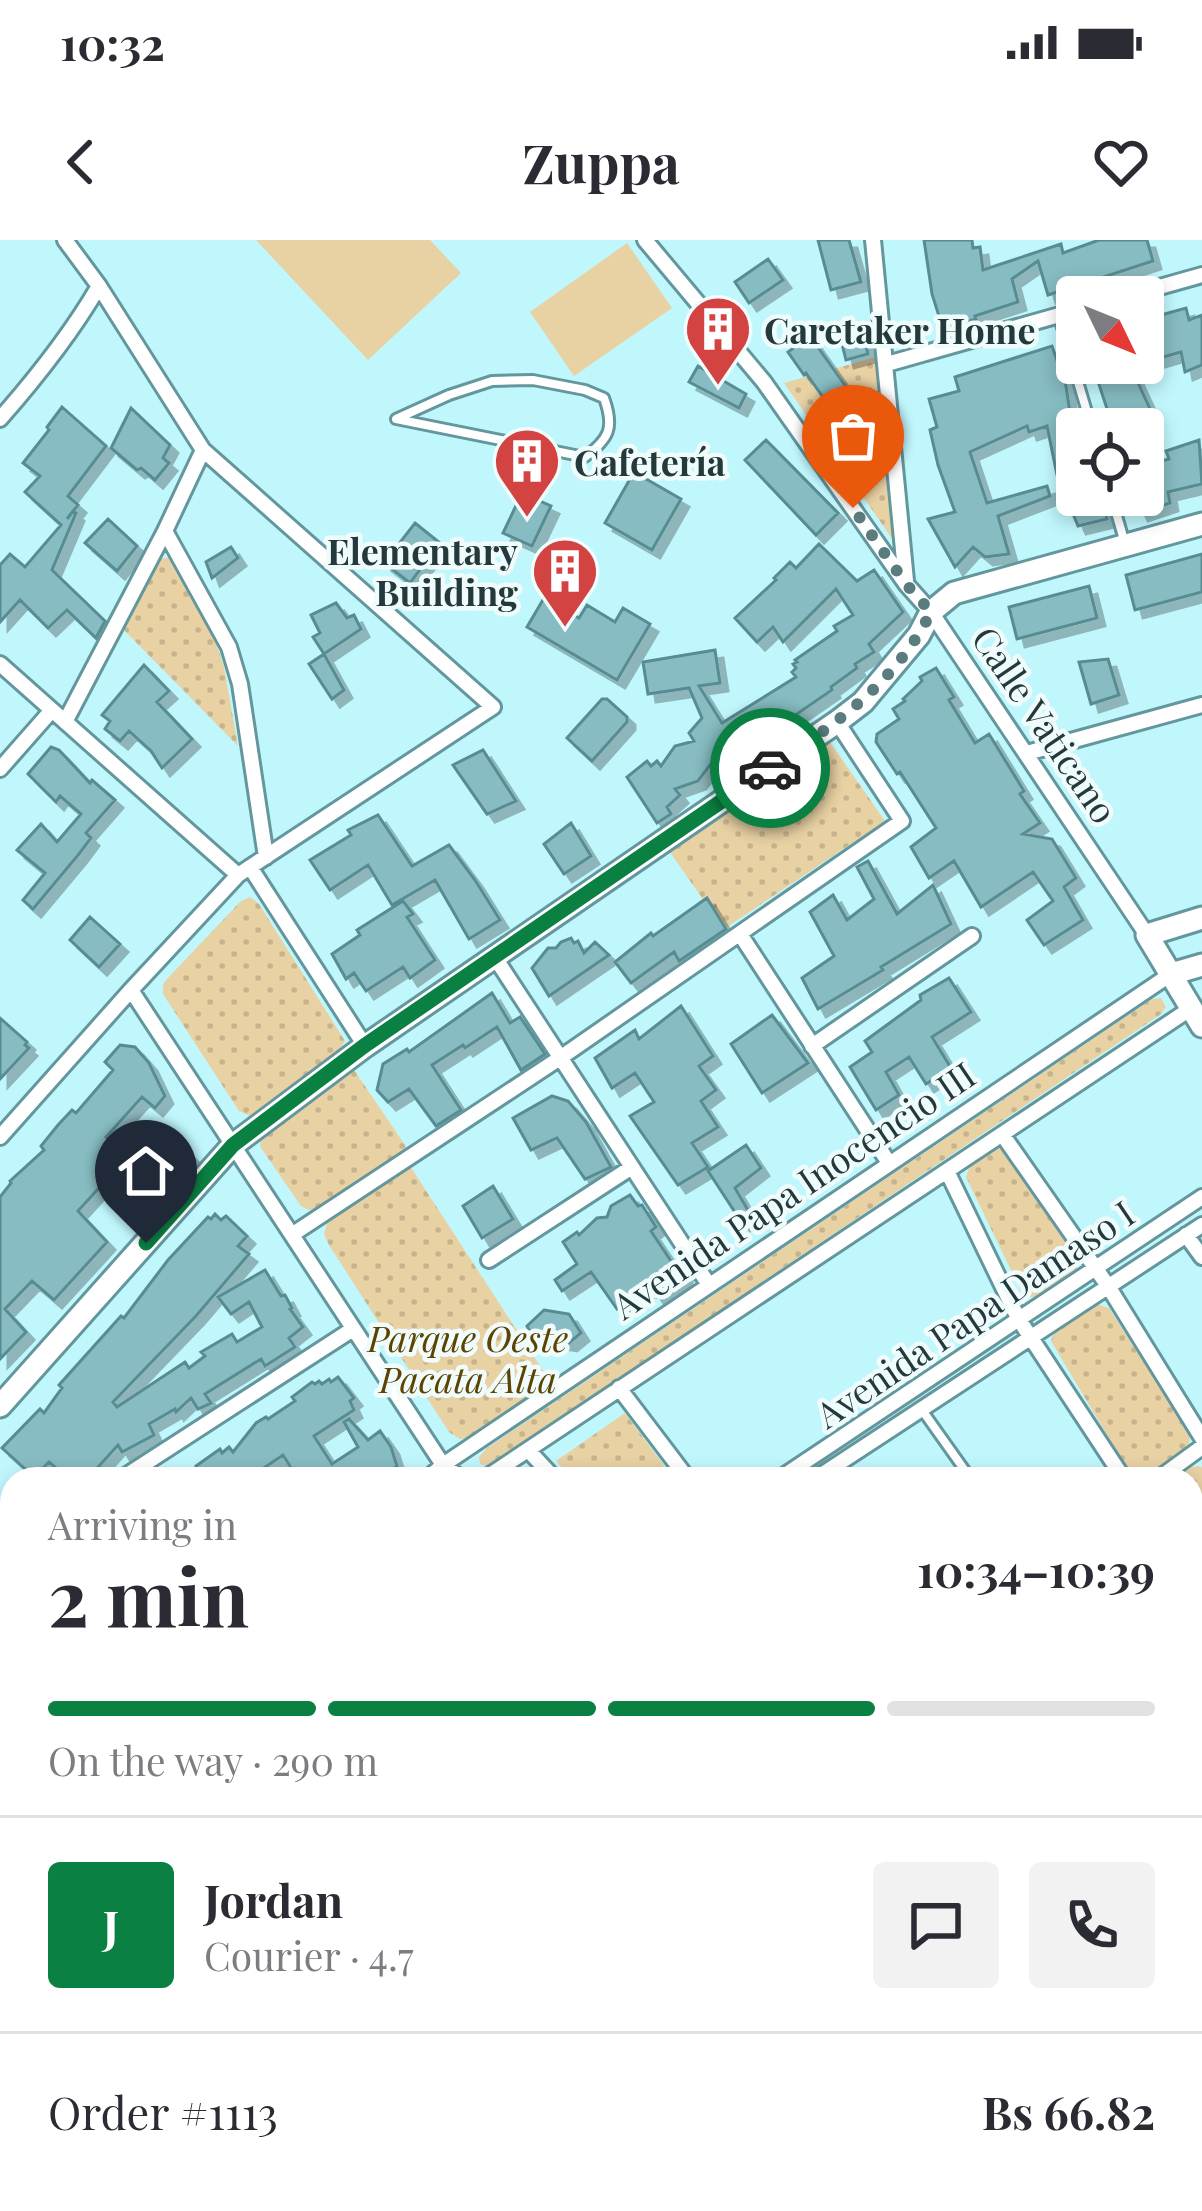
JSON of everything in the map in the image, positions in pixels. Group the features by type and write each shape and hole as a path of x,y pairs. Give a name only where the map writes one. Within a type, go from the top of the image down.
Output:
{"street":[{"path":"0,1137 244,871 493,707 203,450 65,240"},
{"name":"Calle Vaticano","path":"645,240 764,382 906,584 931,612 1147,935 1196,1017"},
{"path":"873,240 906,584"},
{"path":"1164,286 1202,275"},
{"path":"0,419 83,314 99,286"},
{"path":"887,364 1056,317"},
{"path":"65,722 203,450"},
{"path":"0,1406 233,1145 364,1046 837,722 863,702 919,635 931,612 954,593 1202,524"},
{"path":"164,531 229,647 240,684 266,857"},
{"path":"0,664 244,871 364,1046"},
{"path":"1027,753 1202,705"},
{"path":"0,769 52,710"},
{"path":"292,1234 560,1058 902,821 837,722"},
{"path":"1147,935 1202,918"},
{"path":"740,934 890,1163"},
{"path":"812,1046 972,936"},
{"path":"494,956 709,1285"},
{"name":"Avenida Papa Inocencio III","path":"441,1467 1171,974 1202,965"},
{"path":"130,990 446,1467"},
{"name":"Avenida Papa Inocencio III","path":"502,1467 1002,1134 1196,1017"},
{"path":"1002,1134 1108,1286 1201,1447 1174,1467"},
{"path":"489,1260 632,1167"},
{"path":"947,1171 1018,1318 1116,1467"},
{"name":"Avenida Papa Damaso I","path":"797,1467 1202,1197"},
{"name":"Avenida Papa Damaso I","path":"837,1467 1202,1225"},
{"path":"1186,1235 1202,1257"},
{"path":"139,1467 353,1328"},
{"path":"619,1388 679,1467"},
{"path":"528,1450 544,1467"}],"lane":[{"path":"533,380 604,398 611,417 604,442 585,457 397,419 492,381 533,380"},
{"path":"1117,516 1126,545"},
{"path":"921,1409 962,1467"}],"green space":[{"path":"256,240 430,240 461,273 368,360"},
{"path":"627,243 672,308 574,376 530,312"},
{"path":"876,357 895,534 893,540 784,383"},
{"path":"171,557 213,633 238,746 124,630 161,559"},
{"path":"830,742 885,821 724,929 669,851"},
{"path":"250,897 259,904 345,1041 337,1053 250,1116 239,1111 163,994 163,984"},
{"path":"1161,998 1166,1007 1161,1014 497,1460 480,1464 479,1457 487,1448 1152,999"},
{"path":"354,1070 407,1148 319,1208 309,1210 301,1206 260,1140 267,1130"},
{"path":"1000,1146 1006,1148 1078,1260 1077,1268 1034,1297 1021,1291 966,1177 970,1165"},
{"name":"Parque Oeste Pacata Alta","path":"410,1166 551,1383 468,1438 449,1432 324,1234 328,1221"},
{"path":"1096,1304 1109,1308 1190,1435 1185,1450 1162,1467 1126,1467 1051,1341 1055,1330"},
{"path":"625,1413 665,1467 561,1467 556,1461"}],"building":[{"path":"818,240 849,240 861,282 831,290"},
{"path":"924,240 972,240 973,248 980,247 983,270 1061,244 1063,253 1099,240 1147,240 1153,261 1107,276 1056,276 1056,292 1048,295 1038,261 1012,279 1018,302 943,329"},
{"path":"768,259 783,280 749,303 735,282"},
{"path":"1186,308 1189,320 1202,315 1202,365 1185,372 1181,352 1164,357 1164,314"},
{"path":"861,326 868,354 846,360 839,332"},
{"path":"810,336 861,408 865,426 846,430 788,352"},
{"path":"1052,346 1056,384 1065,384 1069,408 1056,408 1056,470 1047,426 1029,432 1027,426 970,452 987,503 1047,486 1050,496 998,516 1009,554 985,557 973,547 955,567 928,519 955,512 938,465 930,430 937,427 929,399 959,391 955,377"},
{"name":"Caretaker Home","path":"698,366 746,394 739,408 689,382"},
{"path":"1099,384 1139,384 1150,408 1107,408"},
{"path":"62,407 106,446 68,496 78,505 52,570 105,621 96,638 67,610 48,628 20,600 0,622 0,565 10,554 25,567 61,525 25,492 40,476 23,463"},
{"path":"131,408 170,445 163,458 169,463 155,480 111,448"},
{"path":"766,440 838,513 816,535 745,460"},
{"path":"1199,440 1202,484 1168,492 1170,503 1164,505 1164,460 1169,459 1166,451"},
{"path":"634,472 681,499 652,550 605,523"},
{"name":"Cafetería","path":"522,493 551,506 532,546 503,533"},
{"path":"1074,516 1106,516 1107,519 1078,526"},
{"path":"108,519 137,546 117,571 85,543"},
{"path":"415,523 440,543 410,583 384,563"},
{"path":"819,544 857,581 874,570 903,612 869,644 874,652 797,714 803,724 780,740 773,730 710,765 698,781 675,789 680,795 667,807 671,814 657,823 627,777 647,761 661,766 675,746 694,741 689,733 702,718 689,688 648,694 643,662 715,650 720,683 699,686 722,723 796,677 792,672 795,660 853,615 836,589 783,642 773,627 757,642 735,618 790,562 796,568"},
{"path":"231,547 238,558 212,578 206,562"},
{"path":"1202,554 1202,592 1135,610 1126,575"},
{"path":"1089,586 1097,618 1017,639 1009,607"},
{"path":"544,598 579,618 587,605 615,622 623,608 650,624 617,680 527,627"},
{"path":"336,603 347,618 354,615 361,629 324,654 313,637 320,633 311,615"},
{"path":"324,654 344,690 332,699 309,664"},
{"path":"1108,659 1119,695 1091,704 1079,662"},
{"path":"144,665 169,691 157,702 192,739 162,768 129,731 120,741 105,729 110,721 102,715"},
{"path":"936,668 975,743 989,734 1024,791 1020,794 1040,823 1023,834 1052,839 1076,878 1064,887 1083,920 1044,945 1027,920 1053,901 1033,872 981,907 954,861 929,878 911,847 936,828 876,742 877,734 899,719 893,709 922,681 920,677"},
{"path":"602,699 627,717 627,722 592,761 567,738"},
{"path":"51,747 115,800 86,833 91,838 79,854 33,909 23,900 45,873 17,850 41,824 57,842 81,814 60,796 56,802 28,774"},
{"path":"483,750 516,801 487,814 453,765"},
{"path":"378,815 412,866 449,845 500,920 469,939 435,880 392,905 368,865 330,890 310,860 351,835 348,830"},
{"path":"571,823 591,856 564,874 544,844"},
{"path":"868,861 897,914 933,885 951,924 818,1009 802,978 834,956 810,912 833,895 847,920 874,899 857,867"},
{"path":"707,898 726,929 679,961 674,952 631,983 615,962"},
{"path":"403,901 413,914 407,917 435,960 410,978 403,967 366,991 354,973 346,979 332,954 360,935 357,930"},
{"path":"90,917 120,944 99,967 70,940"},
{"path":"571,938 584,953 595,942 609,955 549,996 532,968 548,948"},
{"path":"949,978 971,1012 932,1037 951,1068 926,1084 909,1057 886,1072 899,1095 876,1110 850,1067 872,1052 865,1041 921,1000 920,995"},
{"path":"492,993 510,1023 520,1017 545,1054 521,1070 497,1027 432,1065 461,1110 436,1126 409,1089 388,1102 377,1090 383,1064 409,1052"},
{"path":"681,1006 713,1056 699,1066 716,1090 701,1101 718,1127 692,1143 708,1167 678,1185 630,1116 654,1102 635,1073 612,1088 595,1058 635,1030 639,1039"},
{"path":"772,1015 808,1063 762,1093 731,1044"},
{"path":"0,1018 29,1048 0,1079"},
{"path":"120,1045 135,1047 165,1096 155,1108 142,1097 106,1137 136,1162 164,1128 191,1155 145,1209 110,1176 78,1211 107,1242 54,1300 32,1281 5,1309 26,1332 0,1359 0,1197 10,1181 44,1150 41,1146 58,1125 72,1110 76,1113 113,1070 105,1062"},
{"path":"552,1096 568,1101 586,1122 611,1167 585,1179 557,1138 531,1150 513,1118"},
{"path":"746,1145 761,1168 735,1188 752,1217 742,1223 708,1171"},
{"path":"493,1186 513,1219 482,1238 463,1206"},
{"path":"630,1195 656,1227 651,1231 673,1264 679,1260 686,1271 682,1278 657,1297 650,1287 617,1309 591,1272 562,1291 555,1280 577,1264 563,1242 597,1218 607,1217 611,1206"},
{"path":"215,1214 221,1220 226,1216 247,1236 238,1246 249,1254 113,1402 117,1407 185,1362 189,1368 205,1356 201,1352 232,1334 237,1342 262,1327 249,1302 231,1314 218,1297 265,1270 303,1327 289,1338 295,1347 265,1366 261,1359 205,1394 211,1403 198,1409 191,1398 176,1412 149,1424 154,1435 122,1452 118,1445 98,1467 55,1467 49,1462 44,1467 23,1467 2,1448 40,1409 44,1413 62,1388 59,1385 124,1318 168,1260"},
{"path":"544,1310 569,1314 581,1333 569,1343 533,1337 527,1326"},
{"path":"338,1377 354,1398 350,1401 354,1410 314,1436 332,1464 358,1447 344,1422 349,1419 368,1440 380,1431 397,1466 290,1467 283,1455 265,1467 196,1467 220,1449 222,1453 229,1447 233,1452 256,1423 295,1401 292,1397 312,1382"}],"way so far":[{"path":"770,768 863,702 919,635 931,612 853,508"}],"place":[{"name":"Caretaker Home","path":"718,388"},
{"name":"Cafetería","path":"527,520"},
{"name":"Elementary Building","path":"565,630"}],"route":[{"path":"146,1243 233,1145 364,1046 770,768"}]}
